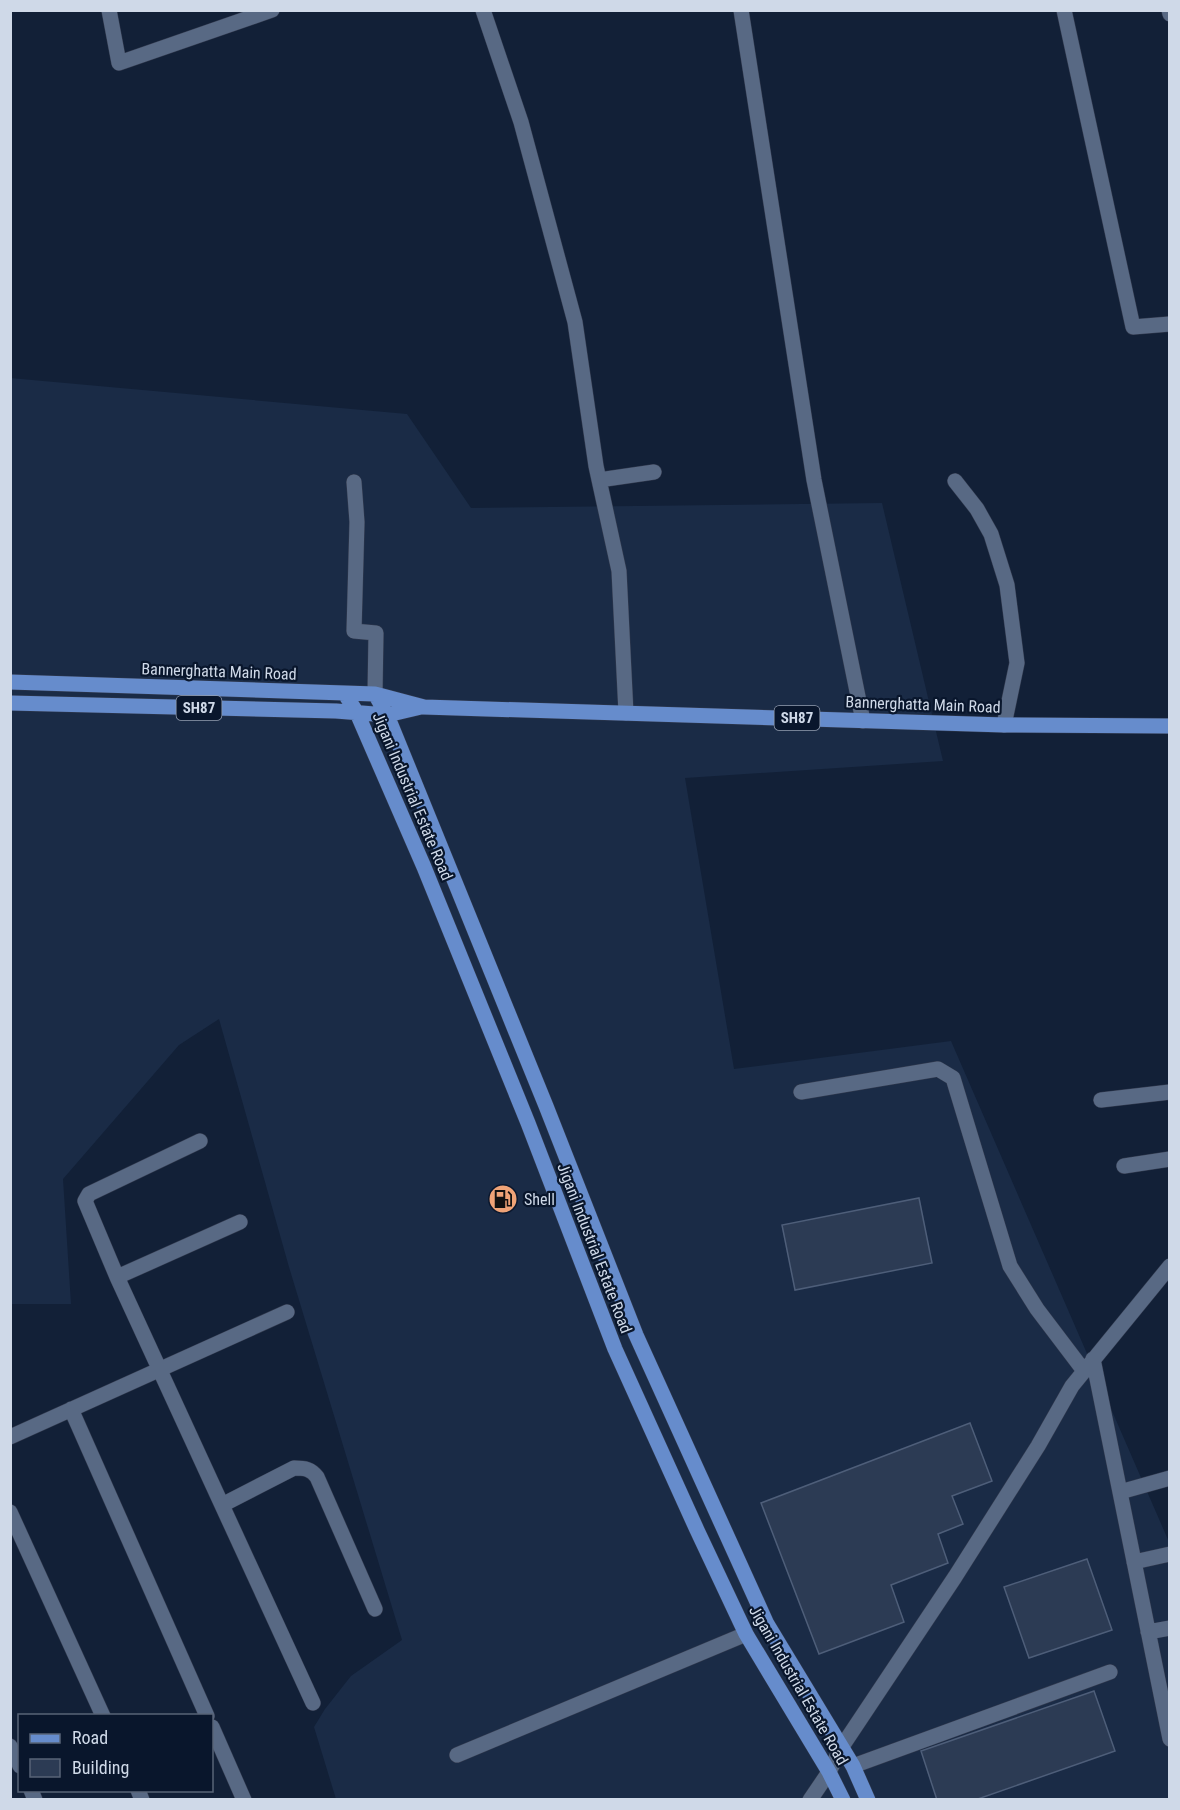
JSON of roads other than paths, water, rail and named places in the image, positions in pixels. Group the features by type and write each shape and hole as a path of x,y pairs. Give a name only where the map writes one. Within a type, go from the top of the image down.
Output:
{"main road":[{"name":"Bannerghatta Main Road","path":"10,682 375,694 424,706 1004,725 1170,726"},
{"path":"200,689 201,708"},
{"name":"Jigani Industrial Estate Road","path":"345,694 357,713 424,867 528,1122 615,1349 696,1530 746,1634 830,1772 843,1800"},
{"name":"Jigani Industrial Estate Road","path":"375,694 387,714 636,1335 767,1624 853,1766 868,1800"},
{"name":"Bannerghatta Main Road","path":"10,703 387,714 424,706"}],"street":[{"path":"109,10 119,63 272,10"},
{"path":"483,10 521,123 575,322 599,480 619,571 626,713"},
{"path":"741,10 814,480 863,721"},
{"path":"1064,10 1133,327 1170,324"},
{"path":"599,480 654,472"},
{"path":"955,481 977,509 991,534 1007,585 1017,663 1004,725"},
{"path":"354,482 357,522 354,631 376,633 375,694"},
{"path":"801,1092 938,1069 953,1078 1010,1266 1037,1309 1088,1365 1120,1492 1148,1632 1166,1706 1170,1739"},
{"path":"1101,1100 1170,1092"},
{"path":"200,1142 86,1197 86,1205 313,1703"},
{"path":"1124,1166 1170,1159"},
{"path":"117,1277 240,1222"},
{"path":"810,1800 830,1772 841,1748 955,1577 1038,1446 1072,1386 1170,1266"},
{"path":"10,1437 287,1312"},
{"path":"71,1409 206,1714"},
{"path":"222,1505 294,1468 313,1471 375,1609"},
{"path":"1120,1492 1170,1478"},
{"path":"10,1512 102,1714"},
{"path":"1134,1562 1170,1554"},
{"path":"1148,1632 1170,1628"},
{"path":"457,1755 746,1634"},
{"path":"853,1766 1110,1672"},
{"path":"213,1729 244,1800"},
{"path":"10,1746 18,1762"}],"place":[{"name":"Shell","path":"503,1199"}]}
